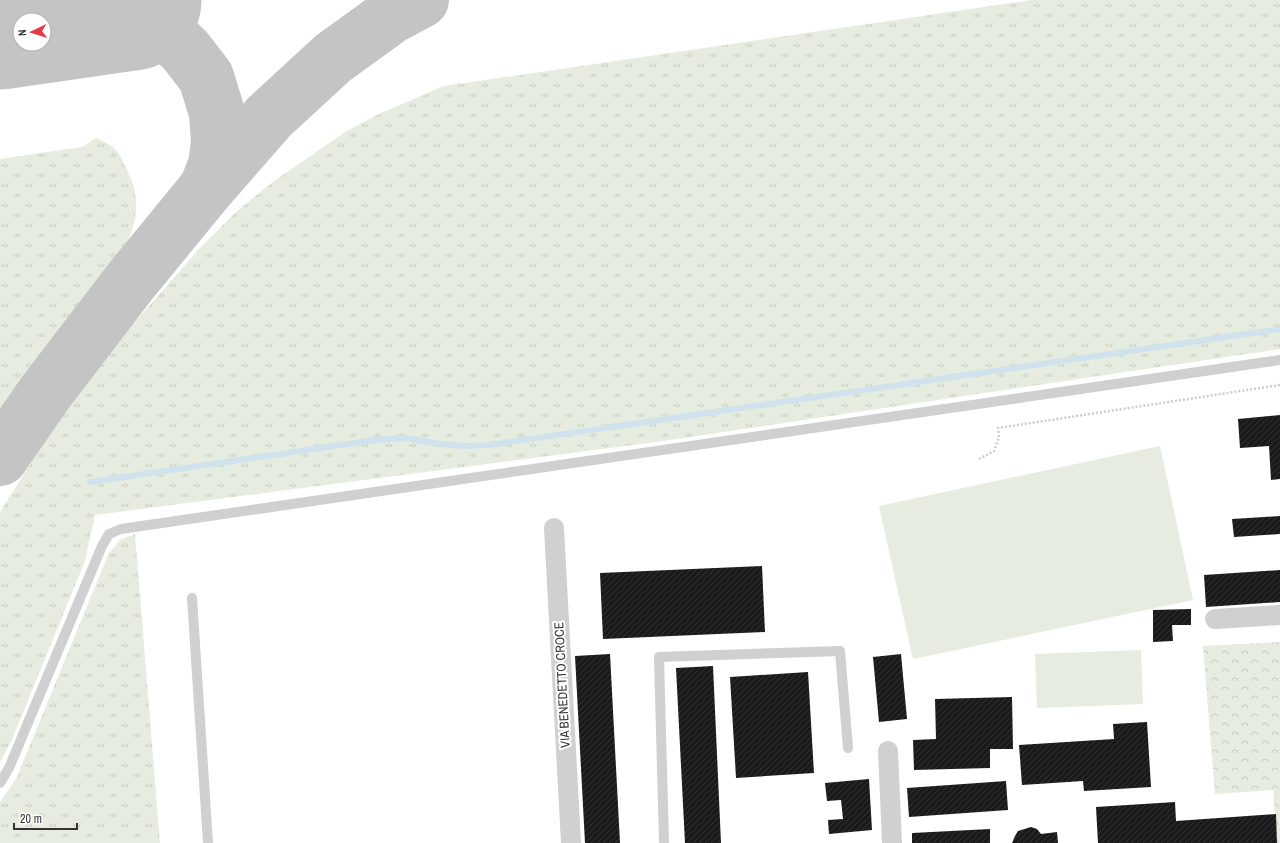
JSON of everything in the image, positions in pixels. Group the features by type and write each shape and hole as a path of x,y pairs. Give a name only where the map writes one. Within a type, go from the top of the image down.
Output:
{"street":[{"name":"VIA BENEDETTO CROCE","path":"554,528 571,843"},
{"path":"1215,619 1280,615"},
{"path":"888,751 892,843"}],"lane":[{"path":"0,783 10,768 102,546 109,534 121,529 1280,360"},
{"path":"192,598 208,843"},
{"path":"664,843 659,656 840,650 848,748"}],"path":[{"path":"979,459 994,451 999,436 998,428 1280,384"}],"green space":[{"path":"1032,0 1280,0 1280,349 656,442 95,515 85,561 11,742 0,762 0,512 51,431 127,331 200,248 236,212 274,181 347,131 379,114 444,86"},
{"path":"96,138 108,144 119,153 132,183 136,206 133,228 118,263 0,426 0,159 82,147"},
{"path":"1160,446 1193,600 913,659 879,506"},
{"path":"135,534 160,843 0,843 0,802 16,779 109,553 120,540"},
{"path":"1280,642 1280,843 1277,843 1273,790 1215,794 1203,646"},
{"path":"1141,650 1143,704 1037,708 1035,654"}],"building":[{"path":"1280,415 1280,479 1271,480 1269,446 1240,448 1238,419"},
{"path":"1280,516 1280,534 1234,537 1232,519"},
{"path":"762,566 765,632 603,639 600,573"},
{"path":"1280,570 1280,602 1206,607 1204,575"},
{"path":"1191,609 1191,625 1172,625 1173,641 1153,642 1153,610"},
{"path":"610,654 620,843 585,843 575,656"},
{"path":"901,654 907,719 879,722 873,657"},
{"path":"713,666 721,843 685,843 676,668"},
{"path":"808,672 814,773 736,778 730,677"},
{"path":"1012,697 1013,749 990,749 990,768 914,770 913,740 936,739 935,699"},
{"path":"1147,722 1151,787 1084,791 1083,781 1022,785 1019,745 1114,739 1113,724"},
{"path":"869,779 872,830 829,834 828,820 843,819 841,800 827,801 825,783"},
{"path":"1006,781 1008,810 909,817 907,788"},
{"path":"1175,802 1176,821 1276,814 1277,843 1098,843 1096,807"},
{"path":"1031,827 1037,829 1041,834 1057,832 1058,843 1012,843 1018,831"},
{"path":"990,829 990,843 912,843 912,833"}],"waterway":[{"path":"90,482 375,440 406,438 441,444 465,446 489,445 1280,329"}],"taxiway":[{"path":"0,458 45,393 130,282 207,188 269,117 333,58 391,16 421,0"},
{"path":"52,12 93,9 130,13 164,30 185,50 206,77 217,113 219,142 216,165 207,188"}],"runway":[{"path":"0,19 131,0"}]}
